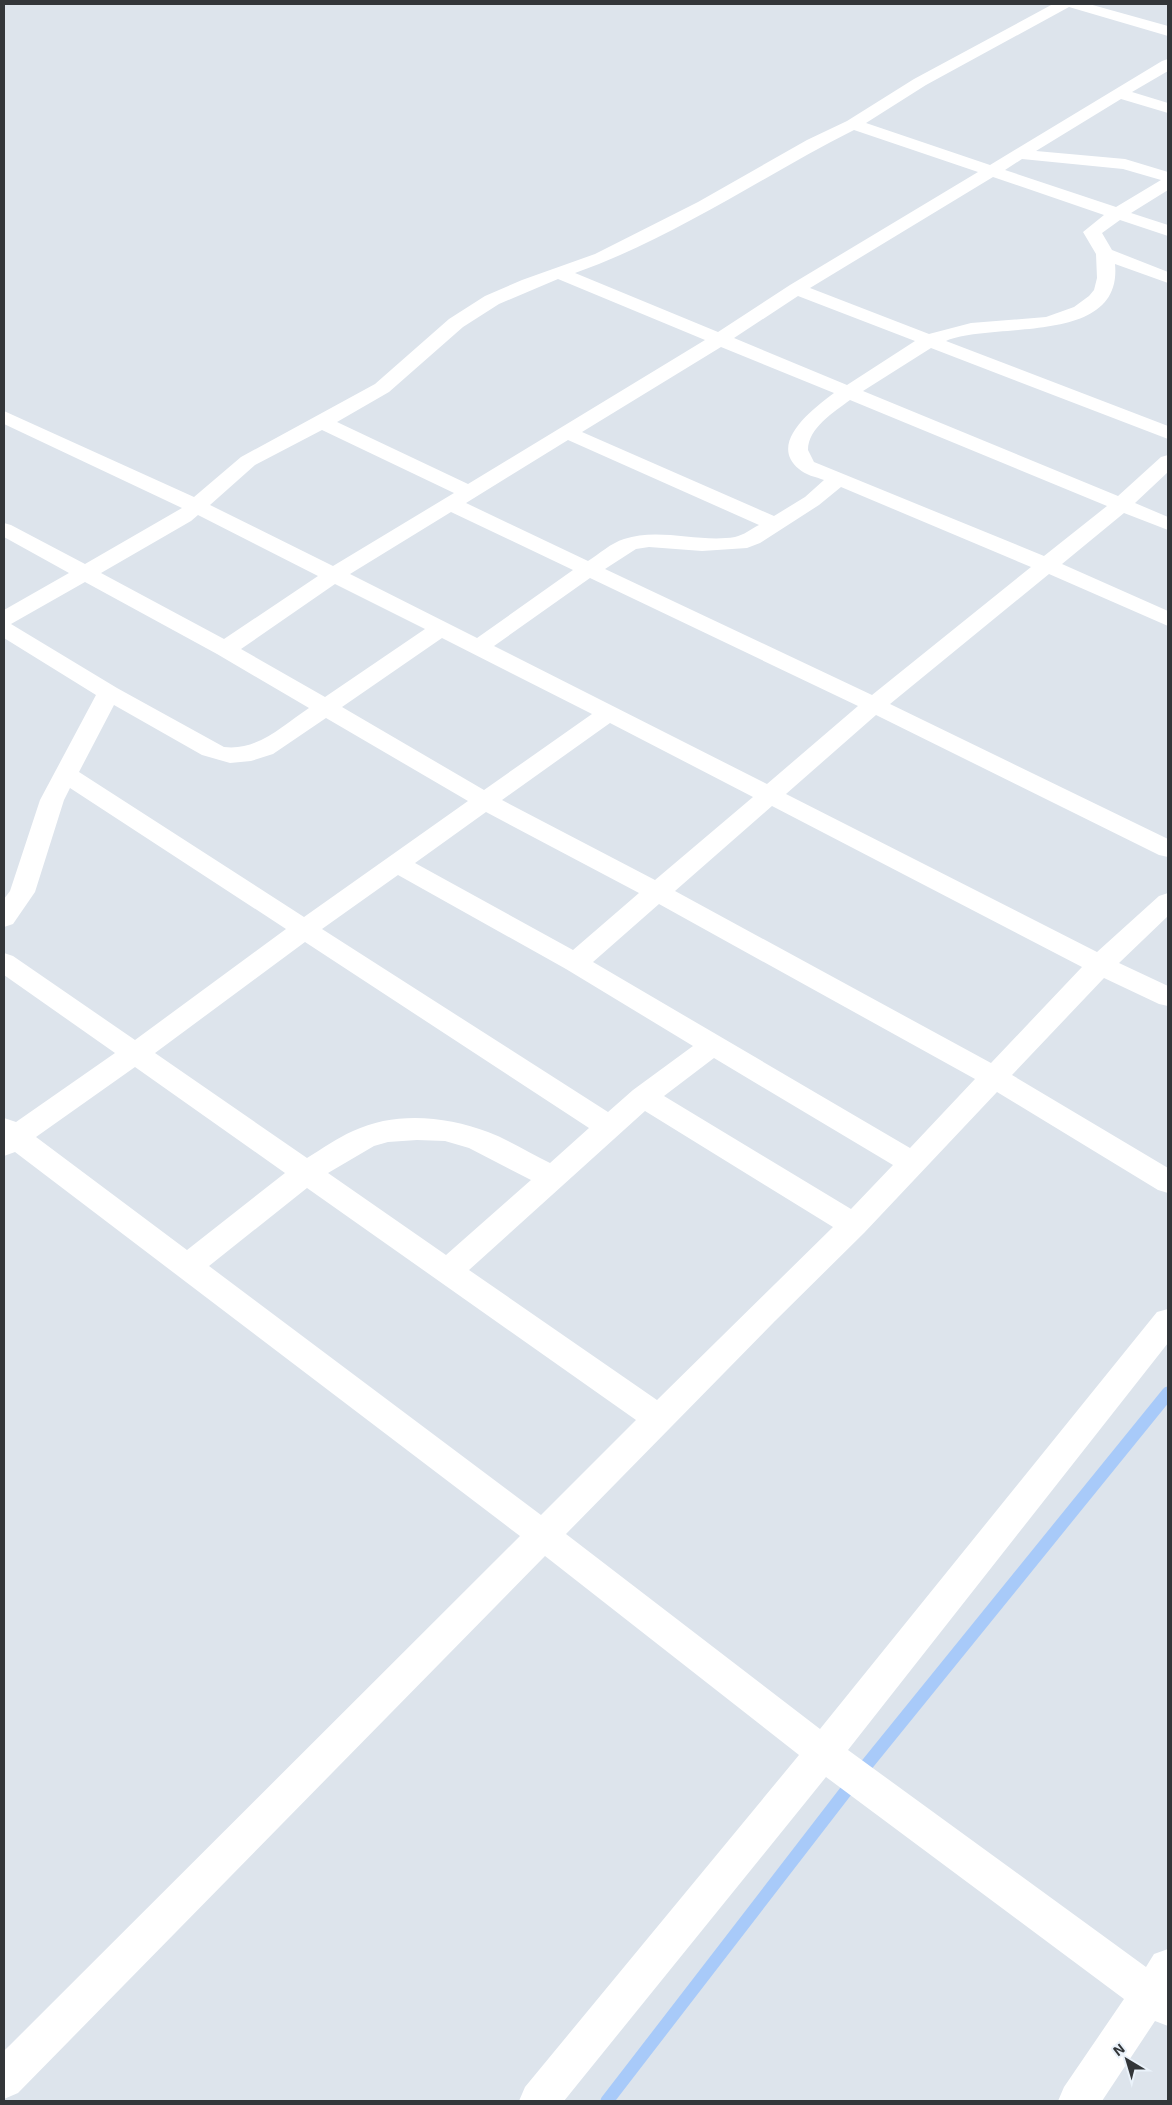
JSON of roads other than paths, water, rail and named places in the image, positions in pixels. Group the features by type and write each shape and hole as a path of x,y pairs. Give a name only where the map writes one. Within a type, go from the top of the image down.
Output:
{"street":[{"path":"4,619 184,518 248,461 382,388 428,345 463,318 501,296 528,284 561,274 601,258 704,206 813,144 853,124 920,82 1064,4"},
{"path":"1073,4 1168,31"},
{"path":"226,649 332,576 719,340 796,289 1168,64"},
{"path":"1121,94 1168,108"},
{"path":"853,124 1168,231"},
{"path":"1018,154 1125,164 1168,178"},
{"path":"1168,184 1117,214 1092,232 1105,254 1107,274 1106,288 1095,300 1076,312 1057,320 1030,325 972,328 930,340 847,393 812,422 803,432 798,446 799,459 807,466 1046,565 1168,619"},
{"path":"1105,254 1168,278"},
{"path":"561,274 1168,524"},
{"path":"796,289 1168,432"},
{"path":"4,417 196,506 609,714 768,797 1100,965 1168,997"},
{"path":"322,422 589,569 874,705 1168,849"},
{"path":"566,432 775,524"},
{"path":"575,963 874,705 1121,505 1168,461"},
{"path":"477,648 589,569 630,544 649,541 726,545 752,538 812,501 838,479"},
{"path":"4,529 226,649 485,801 656,892 995,1078 1168,1182"},
{"path":"4,629 109,693 210,750 222,755 238,756 265,750 440,629"},
{"path":"4,918 22,892 52,800 109,693"},
{"path":"609,714 304,929 136,1054 8,1136 187,1267 543,1535 823,1753 1162,1989 1078,2101"},
{"path":"65,774 609,1127"},
{"path":"396,863 575,963 913,1163"},
{"path":"4,2079 658,1418 854,1225 1100,965 1168,902"},
{"path":"4,962 658,1418"},
{"path":"448,1271 609,1127 713,1045"},
{"path":"644,1098 854,1225"},
{"path":"187,1267 307,1172 364,1138 388,1131 445,1130 478,1140 553,1178"},
{"path":"539,2101 823,1753 1168,1320"}],"waterway":[{"path":"607,2101 856,1778 1168,1393"}]}
